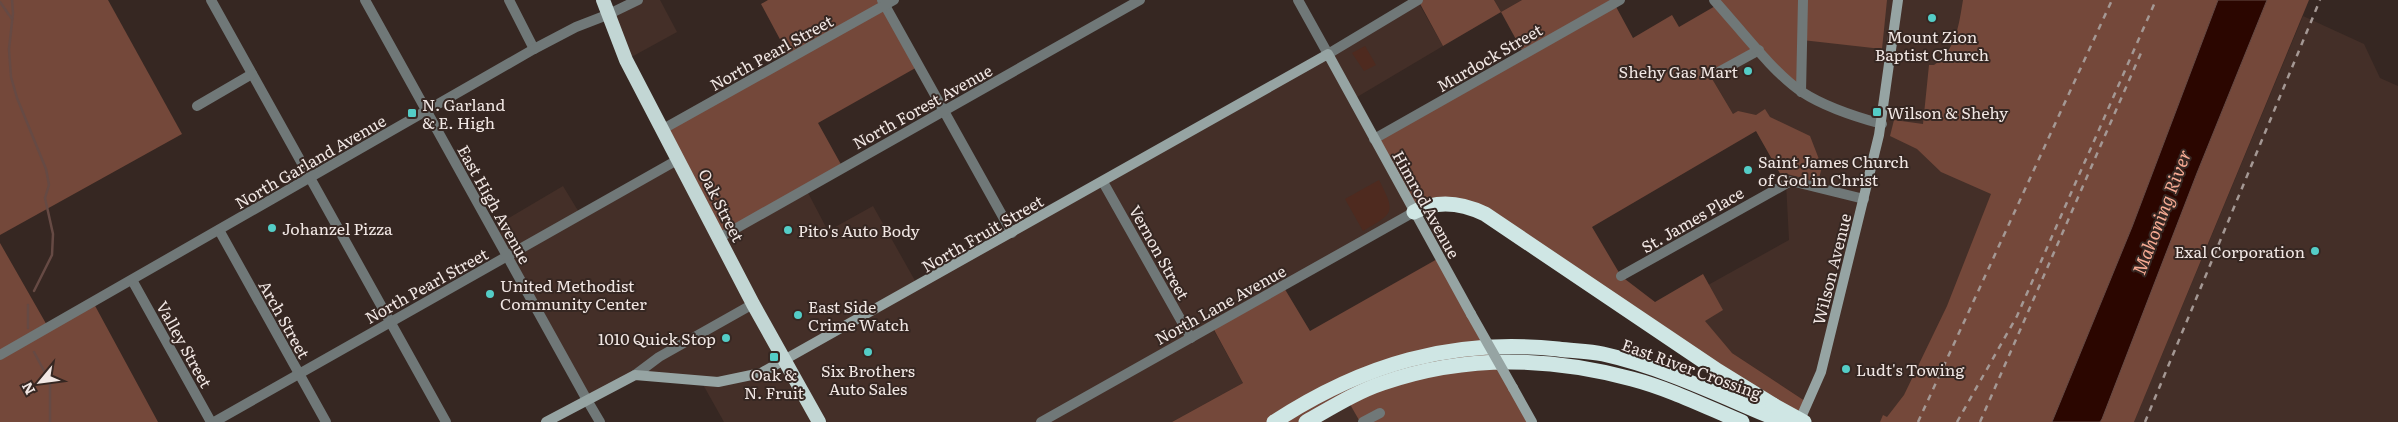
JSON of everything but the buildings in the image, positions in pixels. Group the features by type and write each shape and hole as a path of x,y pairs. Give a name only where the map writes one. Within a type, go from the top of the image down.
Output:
{"highway":[{"name":"Oak Street","path":"603,0 626,60 753,304 818,422"},
{"path":"1414,212 1435,205 1451,204 1472,208 1485,214 1718,371 1770,410 1804,422"},
{"name":"East River Crossing","path":"1274,422 1304,402 1334,387 1385,367 1460,348 1509,346 1602,354 1651,368 1729,398 1770,410 1784,422"},
{"name":"East River Crossing","path":"1306,422 1347,398 1383,382 1430,370 1486,362 1543,362 1634,379 1742,422"}],"main road":[{"name":"Wilson Avenue","path":"1799,422 1821,372 1882,124 1898,0"},
{"name":"Himrod Avenue","path":"1328,54 1532,422"},
{"name":"North Fruit Street","path":"635,375 718,382 761,373 1328,54"},
{"path":"546,422 635,375"}],"street":[{"path":"211,0 446,422"},
{"name":"East High Avenue","path":"365,0 600,422"},
{"path":"508,0 534,49"},
{"name":"North Garland Avenue","path":"0,355 534,49 576,27 608,15 638,0"},
{"name":"North Forest Avenue","path":"719,238 1140,0"},
{"name":"Himrod Avenue","path":"1298,0 1328,54"},
{"path":"1328,54 1418,0"},
{"name":"Murdock Street","path":"1374,140 1620,0"},
{"path":"1714,0 1759,50 1802,92 1864,119 1882,124"},
{"path":"1802,92 1803,0"},
{"path":"887,2 944,111 1012,233"},
{"name":"North Pearl Street","path":"663,129 887,2"},
{"path":"1718,73 1759,50"},
{"path":"197,106 252,74"},
{"name":"North Pearl Street","path":"213,422 678,159"},
{"name":"St. James Place","path":"1621,276 1791,181 1864,199"},
{"name":"Vernon Street","path":"1102,182 1190,338"},
{"name":"North Lane Avenue","path":"1041,422 1414,212"},
{"name":"Arch Street","path":"219,230 326,422"},
{"name":"Valley Street","path":"132,280 213,422"},
{"path":"635,375 659,357 753,304"},
{"path":"1363,422 1380,413"}],"shaded area":[{"path":"0,0 108,0 182,134 0,235"},
{"path":"638,0 660,0 677,32 626,60 607,15"},
{"path":"768,0 882,0 919,66 818,123 843,168 719,238 663,129 790,58 761,4"},
{"path":"1417,0 1443,46 1352,100 1414,212 1212,327 1243,383 1172,422 724,422 701,381 635,375 587,400 492,228 563,186 580,214 679,159 806,189 828,231 873,206 918,286"},
{"path":"1418,0 1494,0 1501,12 1443,46"},
{"path":"1494,0 1522,0 1501,12"},
{"path":"1522,0 1620,0 1614,3 1633,38 1672,15 1679,27 1717,5 1714,0 1887,0 1882,49 1802,40 1801,92 1759,50 1711,77 1733,114 1738,111 1756,115 1765,109 1770,117 1810,136 1822,167 1818,182 1787,174 1782,177 1756,131 1592,227 1621,276 1655,302 1703,274 1723,310 1705,321 1732,353 1808,403 1799,419 1472,208 1414,212 1374,140 1524,54 1501,12"},
{"path":"1803,0 1981,0 2030,180 1918,422 1799,422 1808,403 1665,309 1789,240 1786,183 1756,131 1746,136 1711,77 1759,50"},
{"path":"1963,0 2218,0 2132,227 2052,422 1880,422 1883,415 1887,417 1904,395 1947,306 1991,194 1941,172 1917,149 1890,136 1894,120 1923,124 1929,65 1934,65 1941,59 1952,45 1958,27"},
{"path":"2267,0 2309,0 2134,422 2100,422 2197,173"},
{"name":"Exal Corporation","path":"2303,16 2364,44 2380,78 2398,86 2398,422 2134,422"},
{"path":"1365,46 1376,65 1364,71 1352,53"},
{"path":"1379,180 1388,199 1389,211 1381,220 1363,231 1345,199"},
{"path":"0,243 48,327 93,302 158,422 0,422"},
{"path":"1439,258 1532,422 1360,422 1347,399 1306,422 1172,422 1243,383 1212,326 1283,286 1310,331"},
{"path":"1347,398 1360,422 1306,422"}],"water":[{"name":"Mahoning River","path":"2218,0 2267,0 2197,173 2102,419 2100,422 2052,422 2132,227"}],"waterway":[{"path":"12,0 13,13 9,49 11,77 17,98 46,169 49,185 45,198 53,234 52,255 34,291"},
{"path":"0,2 12,19"},
{"path":"28,305 28,328"},
{"path":"34,352 50,382 50,422"}],"railway":[{"path":"1918,422 2112,0"},
{"path":"1957,422 2017,316 2156,0"},
{"path":"2145,422 2320,0"},
{"path":"1980,422 2141,53"}],"place":[{"name":"Mount Zion Baptist Church","path":"1932,18"},
{"name":"Shehy Gas Mart","path":"1748,71"},
{"name":"Wilson & Shehy","path":"1877,112"},
{"name":"N. Garland & E. High","path":"412,113"},
{"name":"Saint James Church of God in Christ","path":"1748,170"},
{"name":"Johanzel Pizza","path":"272,228"},
{"name":"Pito's Auto Body","path":"788,230"},
{"name":"Exal Corporation","path":"2315,251"},
{"name":"United Methodist Community Center","path":"490,294"},
{"name":"East Side Crime Watch","path":"798,315"},
{"name":"1010 Quick Stop","path":"726,338"},
{"name":"Six Brothers Auto Sales","path":"868,352"},
{"name":"Oak & N. Fruit","path":"774,357"},
{"name":"Ludt's Towing","path":"1846,369"}]}
